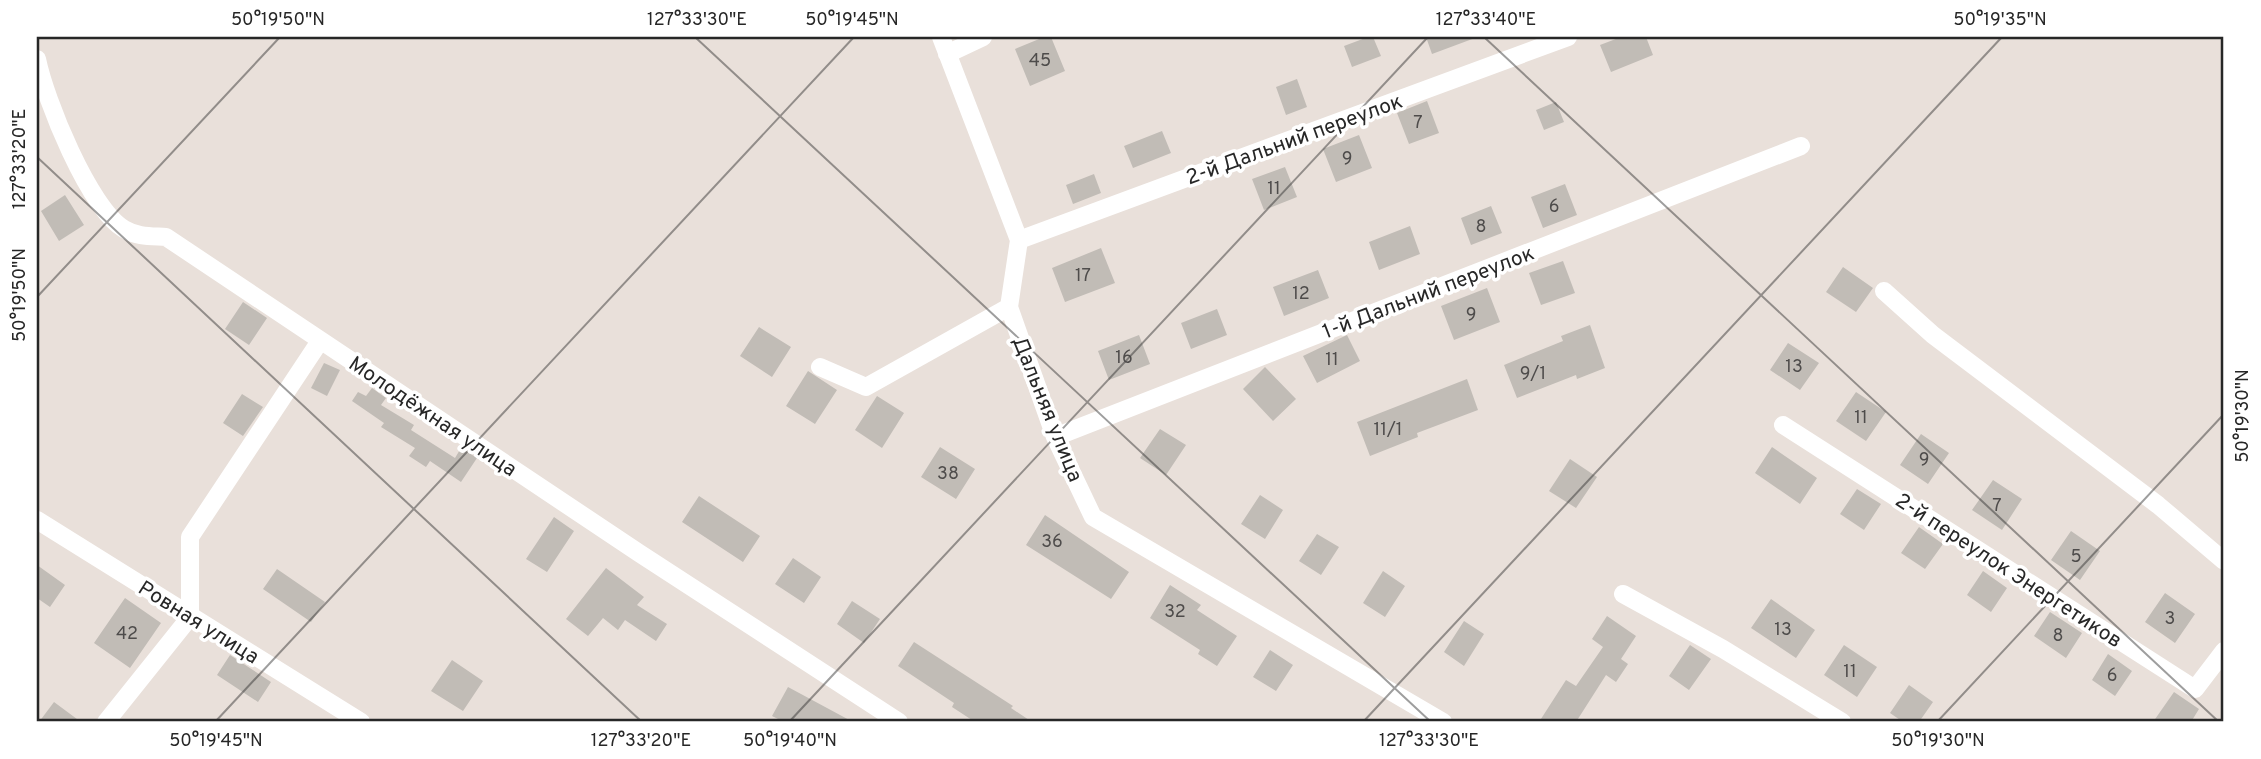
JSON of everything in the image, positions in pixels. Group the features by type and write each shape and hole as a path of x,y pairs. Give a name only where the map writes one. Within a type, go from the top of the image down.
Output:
{"street":[{"path":"944,45 984,37"},
{"name":"2-й Дальний переулок","path":"1019,240 1568,37"},
{"name":"Дальняя улица","path":"944,45 1019,240 1009,307 1055,437 1093,517 1443,722"},
{"name":"Молодёжная улица","path":"37,59 41,79 71,148 90,188 109,216 135,235 166,237 899,722"},
{"name":"1-й Дальний переулок","path":"1055,437 1801,146"},
{"path":"1884,291 1933,335 2148,497 2224,561"},
{"path":"820,366 866,387 1009,307"},
{"path":"106,722 190,617 190,537 320,341"},
{"name":"2-й переулок Энергетиков","path":"1783,425 2195,689 2224,651"},
{"name":"Ровная улица","path":"37,520 361,722"},
{"path":"1623,594 1723,649 1842,722"}],"building":[{"path":"1044,37 1051,37 1065,71 1030,86 1015,49"},
{"path":"1373,37 1381,56 1352,67 1344,46"},
{"path":"1426,37 1475,37 1475,38 1432,54"},
{"path":"1621,37 1646,37 1653,55 1611,72 1600,45"},
{"path":"1297,79 1307,107 1286,115 1276,87"},
{"path":"1427,101 1439,133 1409,144 1397,113"},
{"path":"1556,102 1564,122 1544,130 1536,110"},
{"path":"1162,131 1171,153 1133,168 1124,146"},
{"path":"1359,135 1372,168 1336,182 1323,149"},
{"path":"1285,167 1297,197 1264,210 1252,179"},
{"path":"1094,174 1101,193 1073,204 1066,185"},
{"path":"1565,184 1577,215 1543,228 1531,197"},
{"path":"65,195 84,225 59,241 41,211"},
{"path":"1491,206 1502,233 1471,245 1461,218"},
{"path":"1410,226 1420,254 1379,270 1369,242"},
{"path":"1101,248 1115,283 1065,302 1052,268"},
{"path":"1563,261 1575,293 1541,305 1529,273"},
{"path":"1843,267 1873,288 1856,312 1826,292"},
{"path":"1318,270 1329,298 1284,316 1273,287"},
{"path":"1487,288 1500,322 1454,340 1441,306"},
{"path":"243,302 267,318 249,345 225,329"},
{"path":"1217,309 1227,335 1191,349 1181,323"},
{"path":"1590,325 1605,368 1577,379 1576,375 1517,398 1504,365 1563,341 1561,336"},
{"path":"759,327 791,347 772,377 740,356"},
{"path":"1139,335 1150,364 1109,380 1098,351"},
{"path":"1347,335 1360,361 1317,383 1303,356"},
{"path":"1788,343 1819,363 1800,390 1770,370"},
{"path":"324,363 340,370 327,396 311,388"},
{"path":"1265,367 1296,399 1273,421 1243,389"},
{"path":"808,371 837,390 815,424 786,406"},
{"path":"1467,379 1478,410 1417,433 1418,437 1370,456 1357,422"},
{"path":"372,388 386,398 381,405 414,425 411,430 455,458 461,448 477,458 461,482 430,461 426,467 409,456 415,448 381,427 384,423 352,401 358,392 366,396"},
{"path":"1856,392 1886,412 1866,441 1836,421"},
{"path":"242,394 263,407 243,436 223,423"},
{"path":"877,396 904,413 882,448 855,430"},
{"path":"1160,429 1186,445 1166,475 1140,458"},
{"path":"1921,434 1949,453 1928,484 1900,465"},
{"path":"940,447 975,469 956,499 921,477"},
{"path":"1772,447 1817,478 1800,504 1755,473"},
{"path":"1570,459 1597,477 1576,508 1549,491"},
{"path":"1993,480 2022,499 2002,530 1972,510"},
{"path":"1857,489 1881,504 1864,530 1840,514"},
{"path":"1260,495 1283,510 1265,539 1241,524"},
{"path":"699,496 760,536 743,562 682,522"},
{"path":"1045,515 1129,572 1111,599 1026,545"},
{"path":"554,517 574,531 547,572 526,559"},
{"path":"1919,527 1943,544 1925,569 1901,553"},
{"path":"2071,531 2100,551 2080,580 2051,560"},
{"path":"1317,534 1339,547 1321,575 1299,561"},
{"path":"793,558 821,577 804,603 775,584"},
{"path":"37,565 65,585 50,607 37,598"},
{"path":"606,568 644,597 637,605 667,624 656,641 625,620 618,630 603,618 588,636 566,619"},
{"path":"277,569 325,602 311,622 263,589"},
{"path":"1383,571 1405,586 1385,617 1363,603"},
{"path":"1983,571 2007,588 1991,612 1967,595"},
{"path":"1170,585 1201,605 1197,610 1237,636 1217,666 1198,654 1200,650 1150,618"},
{"path":"2165,593 2195,614 2175,643 2145,622"},
{"path":"125,598 161,623 130,668 94,643"},
{"path":"1771,599 1815,630 1796,658 1751,628"},
{"path":"852,601 880,619 864,643 837,624"},
{"path":"2050,612 2082,633 2066,658 2034,636"},
{"path":"1607,616 1636,636 1621,659 1628,664 1616,682 1606,675 1576,722 1539,722 1566,680 1576,686 1603,647 1592,639"},
{"path":"1464,621 1484,634 1464,666 1444,652"},
{"path":"914,642 1013,706 1011,708 1032,722 975,722 952,707 954,703 898,666"},
{"path":"1690,645 1711,659 1689,690 1669,676"},
{"path":"1844,645 1877,667 1857,697 1824,675"},
{"path":"1270,650 1293,665 1276,691 1253,677"},
{"path":"2108,654 2132,671 2115,696 2092,680"},
{"path":"230,655 271,682 258,702 217,675"},
{"path":"452,660 483,681 463,711 431,691"},
{"path":"1909,685 1933,702 1919,722 1903,722 1890,713"},
{"path":"788,687 853,722 784,722 772,716"},
{"path":"2174,692 2199,709 2191,722 2153,722"},
{"path":"54,702 81,722 39,722"}]}
